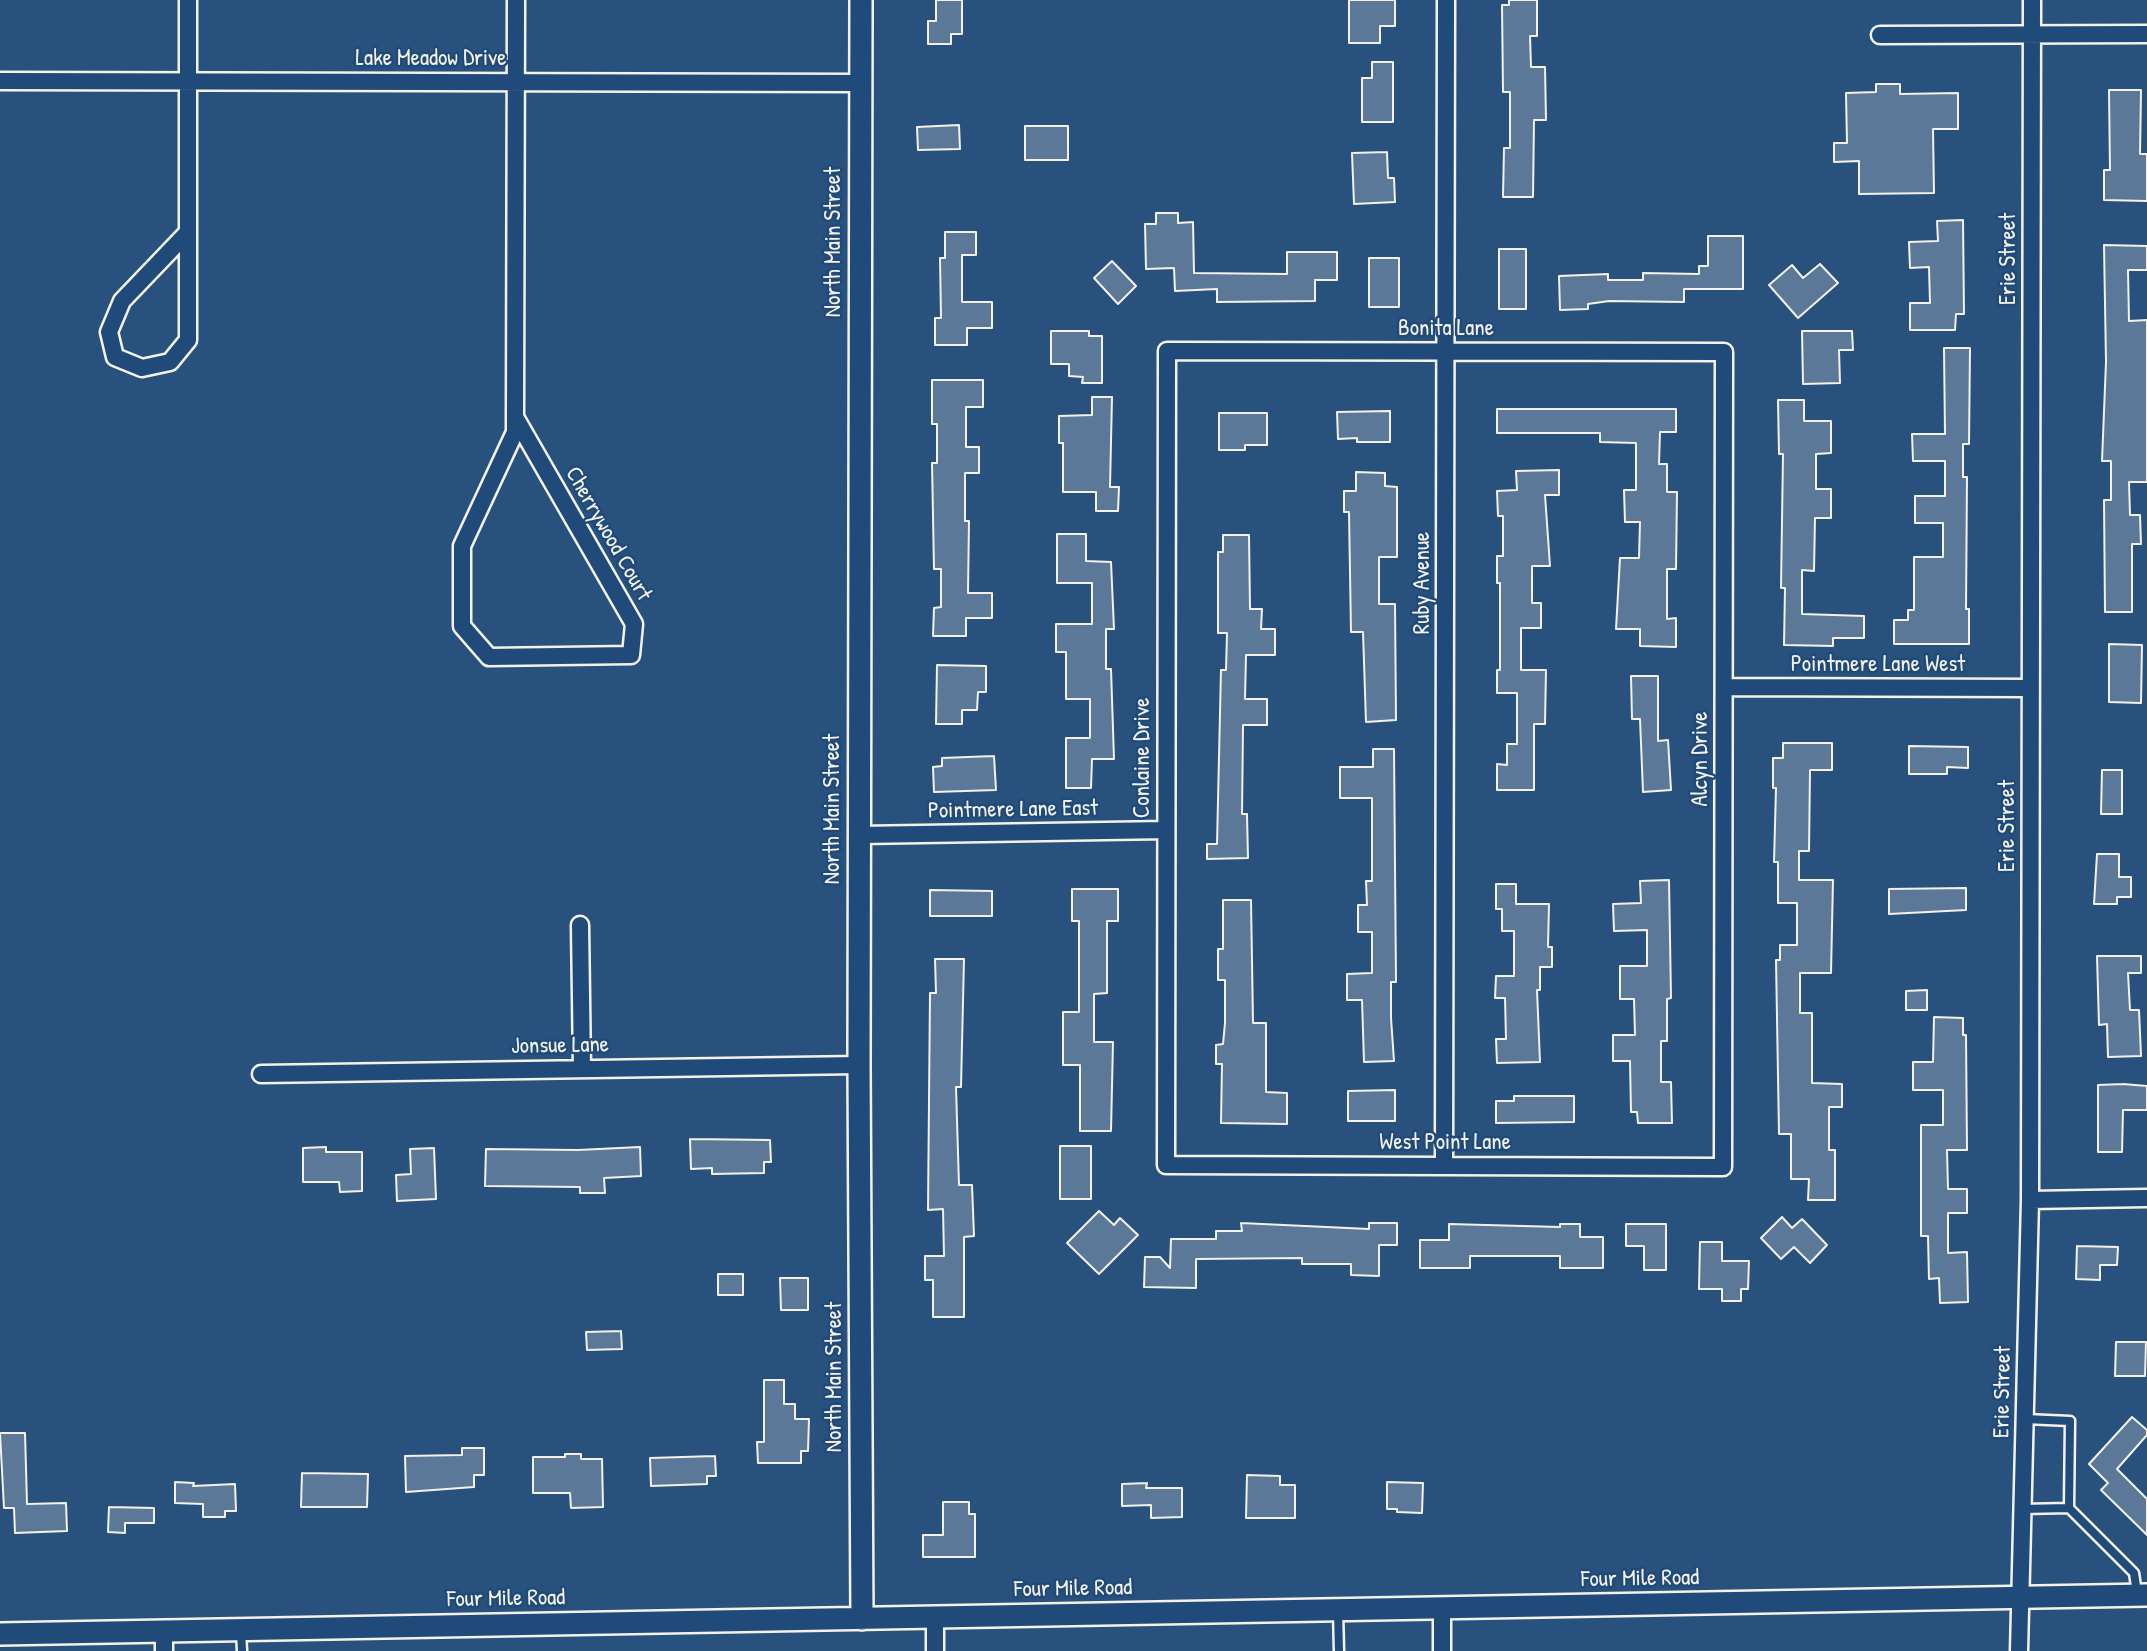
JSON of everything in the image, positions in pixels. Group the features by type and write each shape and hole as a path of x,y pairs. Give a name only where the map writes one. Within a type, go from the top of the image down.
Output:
{"main road":[{"name":"North Main Street","path":"861,0 859,1065 862,1619"},
{"name":"Four Mile Road","path":"0,1634 164,1641 242,1640 862,1619 2142,1595"}],"street":[{"path":"188,0 188,82 188,232 188,340 170,362 142,368 115,357 109,332 122,301 188,232"},
{"name":"Cherrywood Court","path":"515,417 634,624 631,655 489,657 462,626 462,546 515,432 515,417 516,82 516,0"},
{"name":"Ruby Avenue","path":"1444,1166 1446,0"},
{"name":"Erie Street","path":"2019,1651 2030,1200 2032,0"},
{"path":"1880,34 2147,34"},
{"name":"Lake Meadow Drive","path":"0,81 861,83"},
{"name":"Bonita Lane","path":"1167,351 1724,352"},
{"name":"Conlaine Drive","path":"1166,1165 1167,351"},
{"name":"Alcyn Drive","path":"1723,1167 1724,352"},
{"name":"Pointmere Lane West","path":"1724,687 2031,688"},
{"name":"Pointmere Lane East","path":"860,835 1166,830"},
{"path":"580,925 582,1069"},
{"name":"Jonsue Lane","path":"261,1074 859,1065"},
{"name":"West Point Lane","path":"1166,1165 1723,1167"},
{"path":"2030,1200 2147,1198"},
{"path":"1442,1609 1442,1651"},
{"path":"935,1618 935,1651"}],"lane":[{"path":"2025,1419 2070,1421 2069,1508 2134,1573 2142,1595"},
{"path":"2022,1509 2069,1508"},
{"path":"1338,1611 1339,1651"}],"building":[{"path":"936,0 962,0 962,34 951,34 951,44 928,44 928,21 936,21"},
{"path":"1349,0 1395,0 1395,26 1380,26 1380,43 1349,43"},
{"path":"1509,0 1537,0 1537,36 1530,36 1531,67 1545,67 1546,120 1534,120 1533,197 1503,197 1504,148 1510,148 1510,92 1503,92 1502,5 1509,5"},
{"path":"1372,62 1393,62 1393,122 1362,122 1362,78 1372,78"},
{"path":"1876,84 1900,84 1900,94 1958,93 1958,129 1933,129 1934,193 1859,194 1859,161 1834,162 1834,143 1847,143 1846,93 1876,92"},
{"path":"2109,90 2141,90 2140,154 2147,154 2147,201 2104,200 2104,170 2110,170"},
{"path":"959,125 960,149 918,150 917,127"},
{"path":"1025,126 1068,126 1068,160 1025,160"},
{"path":"1387,152 1388,178 1394,178 1395,202 1354,204 1352,153"},
{"path":"1156,213 1178,213 1178,223 1193,222 1194,273 1287,274 1287,252 1337,252 1337,280 1315,280 1315,301 1217,302 1217,289 1175,291 1174,268 1146,269 1145,224 1156,224"},
{"path":"1963,220 1964,314 1956,314 1955,330 1910,330 1910,303 1930,303 1929,267 1910,268 1909,242 1938,241 1937,221"},
{"path":"945,232 976,232 976,255 962,255 962,302 992,302 992,328 967,328 967,345 935,345 935,318 941,318 940,258 945,258"},
{"path":"1708,236 1743,236 1743,289 1684,289 1684,302 1609,301 1588,304 1588,309 1560,310 1559,276 1608,274 1608,280 1643,280 1643,273 1699,274 1699,266 1708,266"},
{"path":"2104,245 2147,246 2147,270 2128,270 2129,321 2147,320 2147,482 2129,482 2130,515 2140,515 2141,544 2132,544 2132,612 2105,612 2104,500 2111,500 2111,461 2102,461 2106,362"},
{"path":"1499,249 1526,249 1526,309 1499,309"},
{"path":"1369,258 1399,258 1399,307 1369,307"},
{"path":"1112,261 1136,286 1118,304 1094,278"},
{"path":"1820,264 1838,283 1798,318 1769,285 1792,265 1803,278"},
{"path":"1051,331 1089,331 1089,336 1102,336 1102,383 1082,383 1083,377 1069,376 1069,364 1051,364"},
{"path":"1802,331 1852,331 1853,350 1839,350 1840,383 1803,384"},
{"path":"1944,348 1970,348 1969,444 1963,444 1963,477 1967,477 1966,609 1969,609 1969,644 1894,644 1894,620 1908,620 1908,610 1914,610 1914,557 1943,557 1943,523 1915,523 1915,496 1945,496 1945,461 1913,461 1912,434 1945,434"},
{"path":"932,380 983,380 983,407 966,407 966,447 979,447 979,473 965,473 965,521 969,521 968,593 992,593 992,618 966,618 966,636 933,636 934,608 941,607 941,569 934,569 932,463 937,463 937,424 932,424"},
{"path":"1092,397 1112,397 1110,487 1119,487 1118,511 1096,511 1096,492 1063,492 1063,443 1059,443 1059,416 1092,415"},
{"path":"1778,400 1804,400 1804,421 1831,421 1831,453 1816,454 1816,489 1831,489 1831,518 1815,518 1814,571 1802,570 1802,614 1864,616 1864,638 1833,638 1833,646 1784,645 1785,588 1781,588 1783,454 1779,454"},
{"path":"1497,409 1676,409 1676,432 1660,432 1659,464 1667,464 1667,492 1677,492 1676,569 1667,569 1667,619 1676,618 1676,647 1640,646 1640,629 1616,629 1620,558 1639,558 1640,522 1625,522 1624,490 1636,490 1636,443 1600,442 1600,433 1497,433"},
{"path":"1390,411 1390,442 1338,439 1337,412"},
{"path":"1219,413 1267,413 1267,445 1245,445 1245,450 1219,450"},
{"path":"1559,470 1559,495 1545,495 1550,566 1532,566 1532,603 1541,603 1541,628 1521,628 1521,670 1546,670 1545,724 1534,724 1534,790 1497,790 1497,764 1507,765 1507,744 1517,744 1517,693 1497,693 1497,670 1500,670 1500,583 1497,583 1497,556 1503,556 1503,516 1498,516 1497,491 1517,490 1516,471"},
{"path":"1356,472 1385,473 1385,486 1397,487 1397,557 1379,557 1379,604 1395,604 1396,720 1366,722 1363,632 1351,632 1349,512 1344,512 1344,491 1356,491"},
{"path":"1057,534 1086,534 1086,561 1111,562 1114,629 1106,629 1106,669 1111,669 1114,759 1092,759 1091,788 1066,788 1066,738 1090,738 1090,699 1066,699 1066,652 1056,652 1056,624 1092,624 1092,583 1057,583"},
{"path":"1223,535 1249,535 1250,609 1262,609 1261,629 1275,629 1275,655 1246,655 1245,699 1267,699 1267,725 1243,725 1242,814 1247,814 1248,858 1207,859 1207,844 1217,844 1221,670 1226,670 1227,633 1218,633 1218,552 1223,552"},
{"path":"2109,644 2142,645 2141,703 2109,702"},
{"path":"937,665 986,666 986,692 978,692 977,710 962,710 962,724 936,724"},
{"path":"1631,676 1658,676 1658,741 1668,740 1671,790 1643,792 1640,719 1632,719"},
{"path":"1783,743 1832,743 1832,770 1810,770 1809,851 1799,851 1799,880 1833,880 1831,973 1800,973 1800,1013 1812,1013 1812,1083 1842,1084 1842,1107 1829,1107 1829,1150 1835,1150 1835,1200 1808,1200 1809,1179 1791,1179 1791,1134 1779,1134 1776,960 1780,960 1780,945 1797,945 1797,903 1778,903 1778,862 1774,862 1776,788 1773,788 1773,758 1783,758"},
{"path":"1909,746 1968,747 1968,768 1947,767 1947,774 1909,774"},
{"path":"1373,749 1394,749 1396,982 1391,982 1391,1018 1394,1061 1364,1062 1362,1000 1347,1000 1347,974 1372,973 1372,932 1358,932 1358,905 1367,905 1366,881 1372,881 1372,798 1340,798 1340,767 1373,767"},
{"path":"994,756 996,790 934,792 933,767 942,766 942,758"},
{"path":"2102,770 2122,770 2122,814 2101,814"},
{"path":"2097,854 2119,854 2119,877 2131,877 2131,897 2117,897 2117,904 2094,904"},
{"path":"1669,880 1671,998 1667,999 1667,1041 1661,1041 1661,1082 1671,1082 1672,1123 1638,1123 1637,1112 1631,1112 1630,1061 1613,1061 1613,1035 1635,1035 1634,999 1620,999 1620,966 1647,966 1647,930 1614,931 1613,904 1641,903 1640,881"},
{"path":"1496,884 1516,884 1516,904 1549,904 1548,947 1552,947 1552,967 1540,967 1540,990 1537,990 1540,1062 1497,1063 1496,1039 1506,1039 1505,998 1495,998 1496,976 1514,976 1514,931 1502,931 1502,909 1496,909"},
{"path":"1966,888 1966,910 1889,914 1889,889"},
{"path":"1072,889 1118,889 1118,921 1107,921 1107,993 1094,994 1094,1042 1113,1042 1111,1131 1080,1131 1080,1065 1063,1065 1063,1012 1079,1012 1079,921 1072,921"},
{"path":"930,890 992,891 992,916 930,916"},
{"path":"1223,900 1251,900 1253,1023 1266,1023 1266,1092 1287,1093 1287,1124 1221,1123 1222,1064 1216,1064 1216,1045 1223,1044 1225,1023 1225,980 1218,980 1218,949 1223,949"},
{"path":"2097,956 2141,956 2141,973 2128,973 2130,1010 2139,1010 2141,1056 2108,1057 2107,1024 2099,1025"},
{"path":"935,959 964,959 961,1087 956,1087 959,1185 972,1185 974,1236 964,1237 964,1317 933,1317 933,1280 925,1280 925,1256 944,1256 943,1209 928,1210 930,993 936,993"},
{"path":"1927,990 1927,1010 1906,1010 1906,991"},
{"path":"1934,1017 1963,1018 1963,1035 1966,1035 1967,1150 1947,1150 1948,1189 1967,1189 1967,1213 1948,1213 1948,1253 1967,1252 1968,1302 1940,1303 1939,1278 1929,1279 1928,1236 1921,1236 1921,1125 1943,1125 1943,1090 1913,1090 1913,1062 1933,1062"},
{"path":"2098,1085 2147,1086 2147,1110 2123,1110 2122,1152 2098,1152"},
{"path":"1395,1090 1395,1121 1348,1121 1348,1091"},
{"path":"1514,1096 1574,1096 1574,1122 1496,1123 1496,1101 1514,1101"},
{"path":"690,1139 770,1140 771,1162 764,1162 764,1173 712,1174 712,1168 691,1169"},
{"path":"1060,1146 1091,1146 1091,1199 1060,1199"},
{"path":"326,1147 326,1152 362,1152 362,1191 340,1192 339,1182 303,1182 303,1148"},
{"path":"640,1147 641,1176 604,1178 605,1193 580,1193 580,1187 485,1186 486,1149 578,1150"},
{"path":"434,1148 436,1199 397,1201 396,1175 411,1174 410,1149"},
{"path":"1099,1211 1114,1225 1120,1218 1138,1235 1099,1274 1067,1243"},
{"path":"1782,1217 1792,1228 1802,1219 1827,1245 1810,1263 1794,1247 1781,1259 1761,1238"},
{"path":"1241,1223 1369,1229 1369,1223 1397,1223 1397,1245 1379,1245 1379,1276 1351,1275 1351,1264 1302,1264 1302,1258 1196,1259 1196,1288 1144,1287 1145,1257 1160,1257 1170,1268 1171,1239 1216,1239 1216,1231 1242,1231"},
{"path":"1449,1224 1560,1227 1560,1224 1580,1224 1580,1237 1603,1237 1603,1268 1560,1268 1560,1256 1470,1256 1470,1268 1420,1268 1420,1240 1449,1240"},
{"path":"1626,1224 1666,1224 1666,1270 1644,1270 1644,1246 1626,1246"},
{"path":"1700,1242 1722,1242 1722,1261 1749,1261 1748,1289 1741,1289 1741,1301 1722,1301 1722,1289 1699,1289"},
{"path":"2077,1246 2118,1247 2117,1265 2100,1265 2100,1280 2076,1279"},
{"path":"718,1274 743,1274 743,1295 718,1295"},
{"path":"780,1278 808,1278 808,1310 781,1310"},
{"path":"621,1331 622,1349 587,1350 586,1332"},
{"path":"2116,1342 2146,1342 2145,1376 2115,1376"},
{"path":"764,1380 784,1380 784,1404 795,1404 795,1419 809,1419 808,1451 801,1451 801,1463 758,1463 757,1442 764,1442"},
{"path":"2132,1417 2147,1430 2147,1435 2117,1469 2147,1499 2147,1535 2101,1490 2108,1483 2089,1464"},
{"path":"0,1433 25,1433 27,1504 66,1503 67,1531 15,1533 14,1508 4,1508"},
{"path":"462,1448 484,1448 484,1475 474,1475 474,1487 406,1492 405,1456 462,1455"},
{"path":"565,1454 581,1454 581,1459 602,1459 603,1507 571,1508 570,1493 533,1493 533,1457 565,1457"},
{"path":"715,1456 716,1476 707,1476 707,1484 651,1486 650,1458"},
{"path":"302,1473 368,1474 367,1507 301,1507"},
{"path":"1247,1475 1280,1476 1280,1485 1295,1485 1295,1518 1246,1518"},
{"path":"175,1482 194,1483 193,1486 235,1484 236,1511 225,1511 225,1517 203,1517 203,1504 175,1503"},
{"path":"1387,1482 1423,1483 1422,1513 1387,1509"},
{"path":"1147,1483 1146,1488 1182,1488 1182,1517 1151,1518 1151,1505 1122,1506 1122,1484"},
{"path":"943,1502 969,1502 969,1514 975,1514 975,1557 923,1557 923,1535 943,1535"},
{"path":"109,1507 154,1508 154,1523 125,1523 125,1533 108,1532"}]}
